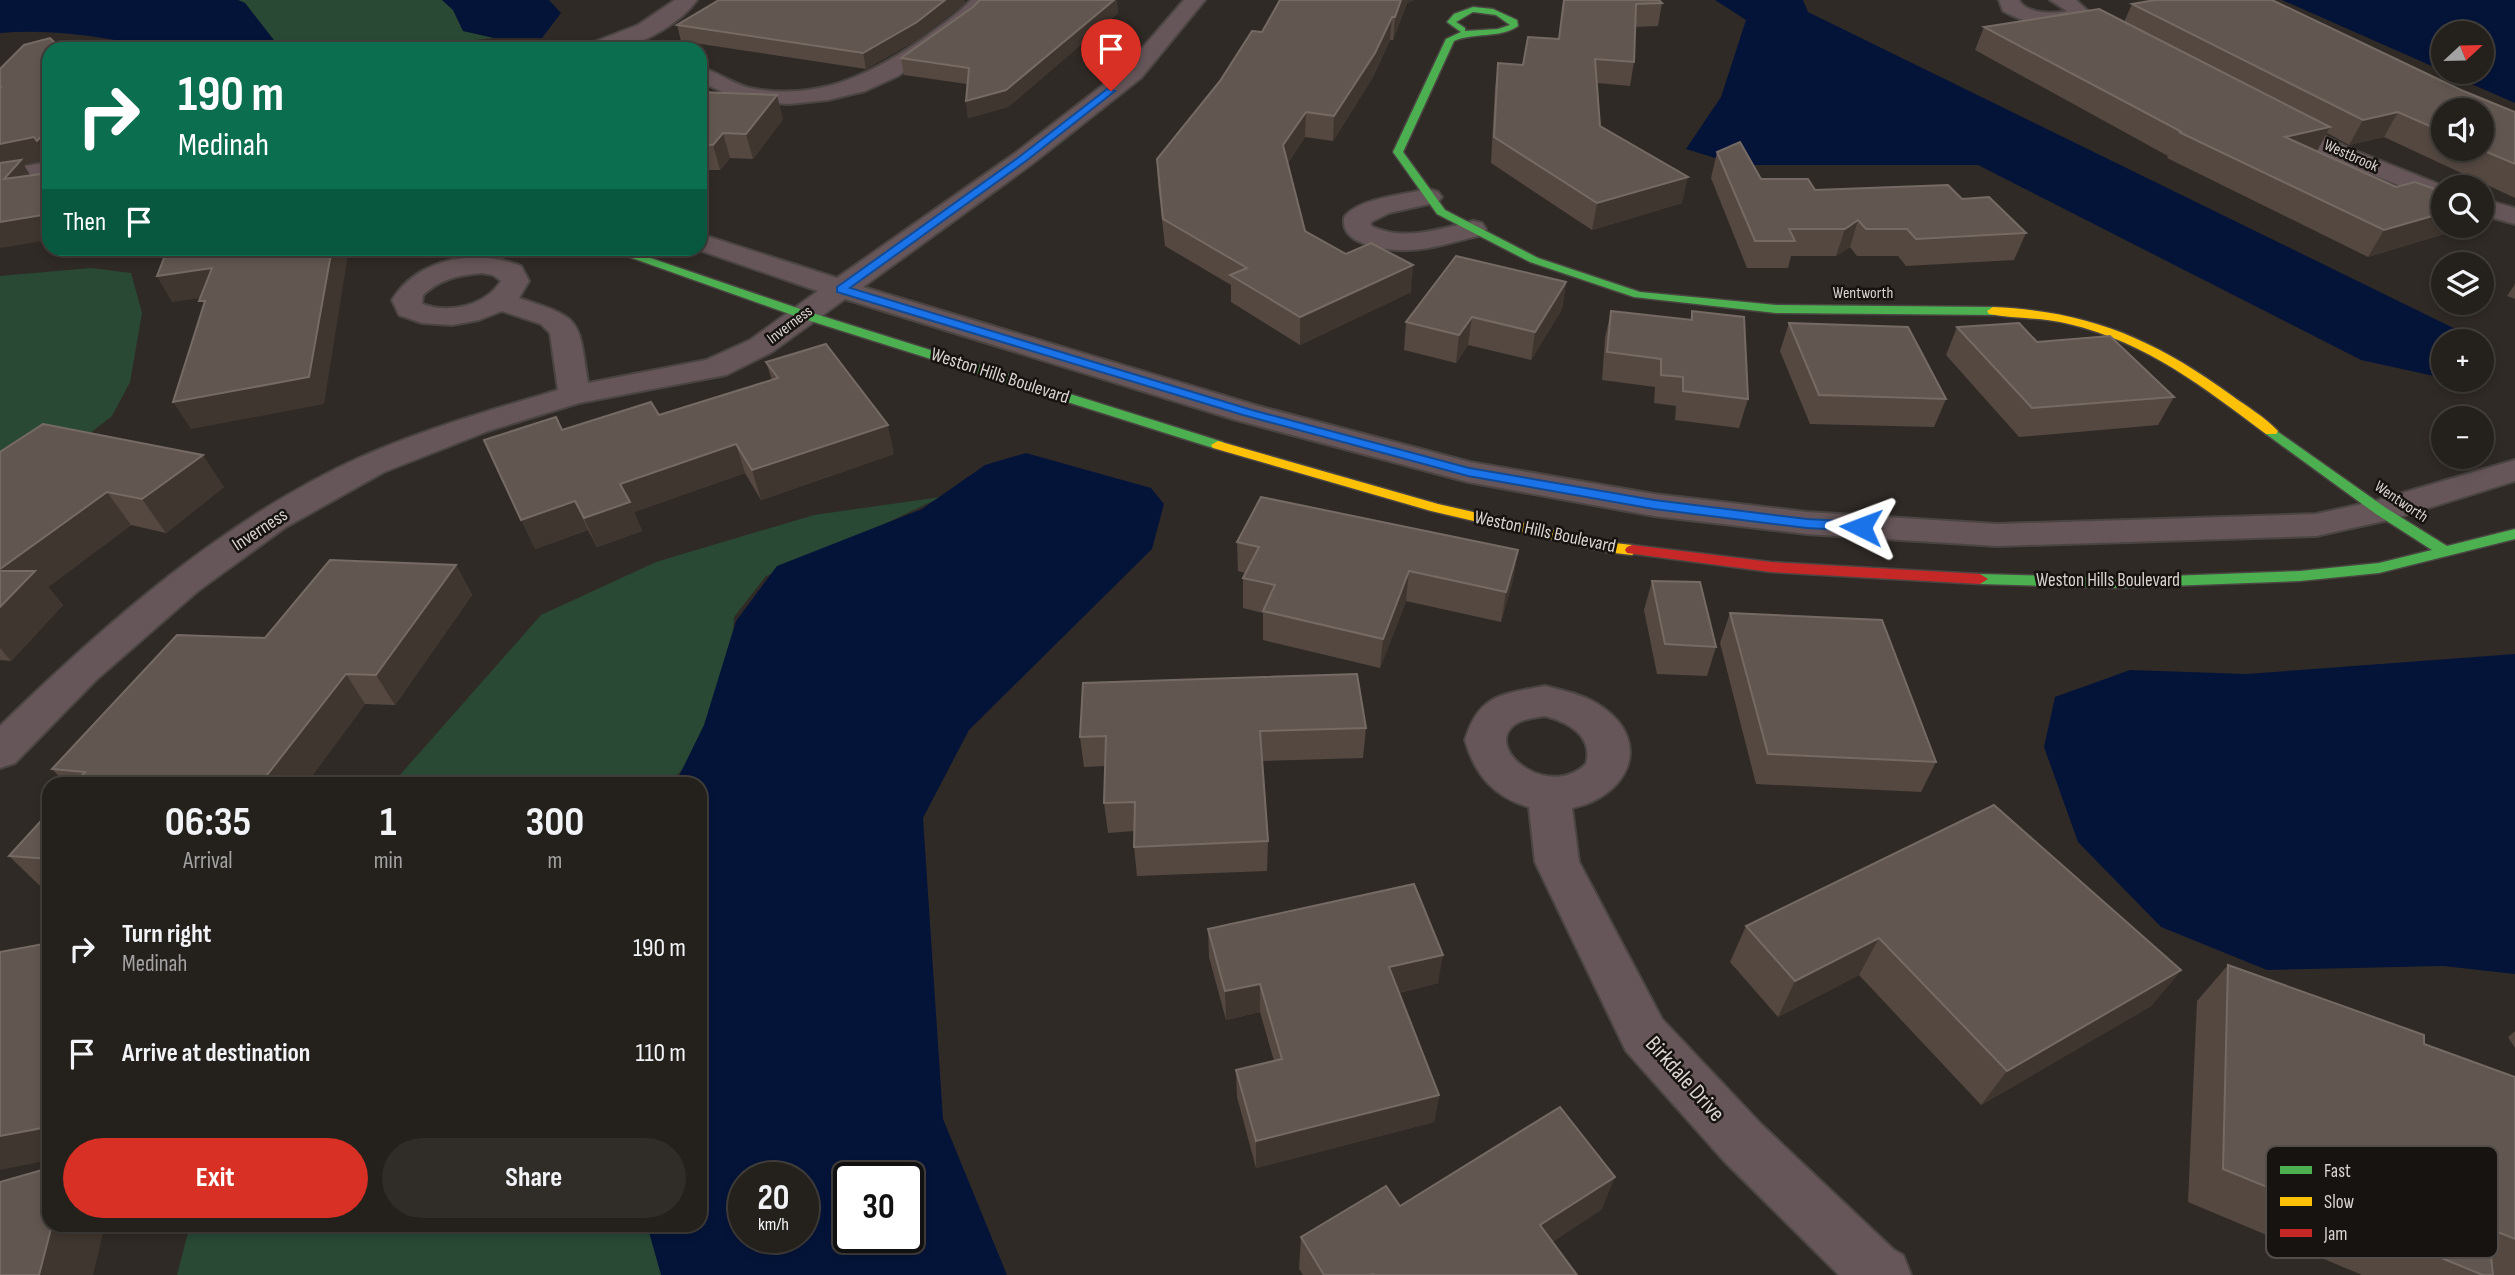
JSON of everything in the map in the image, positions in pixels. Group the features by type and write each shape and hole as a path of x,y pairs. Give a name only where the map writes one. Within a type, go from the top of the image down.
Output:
{"street":[{"path":"637,42 687,0"},
{"path":"707,77 744,94 789,97 828,93 857,86 890,71 967,17 982,0"},
{"name":"Inverness","path":"0,752 82,670 185,582 274,519 372,465 477,424 573,395 715,368 761,346 802,314 1023,159 1133,74 1195,0"},
{"path":"2009,0 2010,7 2029,16 2056,19 2067,8 2101,27"},
{"name":"Wentworth","path":"1462,30 1450,39 1398,152 1441,212 1534,260 1638,295 1776,309 2015,311 2095,325 2178,364 2381,511 2446,552"},
{"name":"Westbrook","path":"2258,109 2342,154 2431,190"},
{"path":"0,178 42,171"},
{"path":"1429,197 1381,207 1357,218 1358,230 1376,241 1410,243 1474,229"},
{"path":"2494,210 2515,216"},
{"name":"Weston Hills Boulevard","path":"707,244 841,289 1247,413 1468,472 1654,505 1807,523 1997,534 2316,524 2381,511 2515,470"},
{"name":"Weston Hills Boulevard","path":"632,256 802,314 1205,442 1436,508 1606,547 1771,567 1944,578 2116,583 2301,576 2379,568 2515,534"},
{"path":"500,301 551,318 565,331 573,395"},
{"name":"Birkdale Drive","path":"1549,795 1557,862 1644,1035 1743,1143 1874,1270 1883,1275"}],"green space":[{"path":"238,0 442,0 453,10 463,31 494,38 454,42 275,42 245,3"},
{"path":"91,268 131,273 142,313 130,382 112,416 51,464 0,493 0,276"},
{"path":"941,497 811,559 766,576 734,617 729,722 675,777 398,777 541,615 656,562 814,515"},
{"path":"188,1232 661,1232 665,1275 177,1275"}],"water":[{"path":"0,0 238,0 245,3 275,42 124,42 71,34 0,33"},
{"path":"442,0 549,0 561,13 542,38 494,38 463,31 453,10"},
{"path":"1715,0 1803,0 1808,12 2455,329 2431,329 2431,375 2361,360 1978,165 1738,165 1686,149 1721,97 1746,20"},
{"path":"2282,0 2515,0 2515,103 2471,84 2494,84 2494,21 2431,21 2431,66"},
{"path":"1026,453 1151,488 1164,504 1152,549 969,730 923,818 943,1119 1007,1275 661,1275 649,1232 707,1232 707,777 678,777 704,725 736,621 777,566 922,509 985,465"},
{"path":"2515,654 2515,974 2443,966 2267,970 2161,927 2078,842 2044,747 2055,697 2130,670 2246,674"}],"building":[{"path":"719,0 945,0 917,22 863,53 677,25"},
{"path":"980,0 1114,0 1006,90 966,101 969,68 901,58"},
{"path":"1280,0 1401,0 1395,17 1392,17 1375,53 1334,116 1306,112 1283,145 1305,231 1346,254 1371,243 1413,265 1300,317 1230,275 1247,268 1163,219 1157,159 1220,81 1252,31 1262,32"},
{"path":"1564,0 1659,0 1662,3 1636,4 1634,62 1595,59 1600,126 1688,177 1597,203 1494,137 1498,63 1523,65 1528,37 1559,39"},
{"path":"2155,0 2272,0 2431,76 2431,84 2448,84 2481,98 2431,98 2431,127 2398,112 2363,120 2132,4"},
{"path":"2099,9 2330,127 2285,137 2396,187 2415,182 2431,188 2431,216 2384,230 2179,132 2182,132 1984,27"},
{"path":"50,38 54,42 42,42 42,136 37,141 34,137 0,144 0,69 24,45"},
{"path":"707,92 777,95 746,134 723,133 713,145 707,145"},
{"path":"2494,103 2515,112 2515,164 2494,155"},
{"path":"1740,142 1761,179 1808,179 1815,190 1948,185 1962,199 1989,197 2026,233 1916,239 1907,229 1866,229 1858,220 1845,229 1789,229 1795,241 1755,241 1717,152"},
{"path":"21,160 4,179 42,174 42,215 0,222 0,163"},
{"path":"165,256 331,256 309,377 173,402 205,301 199,301 212,268 157,276"},
{"path":"1456,256 1566,282 1535,332 1472,317 1459,335 1406,322"},
{"path":"1611,311 1692,320 1692,311 1744,317 1748,399 1683,391 1683,377 1661,375 1661,359 1607,352"},
{"path":"1789,323 1908,327 1946,399 1819,395"},
{"path":"2019,323 2037,342 2110,336 2174,397 2032,408 1957,327"},
{"path":"826,344 888,425 752,470 736,444 620,484 630,502 584,518 575,501 521,520 484,440 556,417 562,430 651,402 659,415 778,378 766,362"},
{"path":"43,424 203,455 142,499 107,492 0,569 0,452"},
{"path":"1261,497 1518,550 1506,592 1409,571 1383,639 1263,611 1275,585 1243,578 1259,547 1237,542"},
{"path":"330,560 456,565 376,675 346,674 265,777 80,777 85,772 52,769 177,635 265,638"},
{"path":"0,571 35,571 0,607"},
{"path":"1652,581 1700,582 1716,647 1665,644"},
{"path":"1730,613 1882,620 1936,762 1768,754"},
{"path":"1357,674 1366,728 1260,731 1268,841 1134,847 1135,802 1104,803 1106,736 1080,737 1083,683"},
{"path":"1994,805 2181,970 2007,1071 1879,938 1795,981 1746,926"},
{"path":"42,820 42,858 9,856"},
{"path":"1414,884 1443,955 1389,967 1439,1095 1256,1141 1236,1070 1282,1059 1260,984 1225,991 1208,929"},
{"path":"42,944 42,1128 0,1136 0,952"},
{"path":"2228,965 2424,1035 2424,1044 2515,1077 2515,1239 2498,1232 2498,1146 2266,1146 2266,1187 2223,1169"},
{"path":"1560,1107 1615,1177 1540,1225 1577,1275 1324,1275 1301,1237 1386,1186 1400,1206"},
{"path":"42,1170 42,1232 50,1232 39,1275 0,1275 0,1182"},
{"path":"2441,1258 2491,1258 2493,1275 2483,1275"}],"traffic: fast":[{"path":"1462,30 1451,22 1464,12 1473,10 1499,13 1514,22 1514,26 1506,29 1466,34 1450,39 1398,152 1441,212 1534,260 1638,295 1776,309 1993,311"},
{"path":"632,256 802,314 1218,445"},
{"path":"2271,431 2381,511 2446,552"},
{"path":"1980,579 2116,583 2300,576 2379,568 2515,534"}],"traffic: slow":[{"path":"1993,311 2066,319 2138,342 2180,365 2271,431"},
{"path":"1218,445 1436,508 1606,547 1632,550"}],"traffic: jam":[{"path":"1632,550 1771,567 1980,579"}],"route":[{"path":"1111,91 1023,159 841,289 1247,413 1468,472 1654,505 1861,527"}]}
